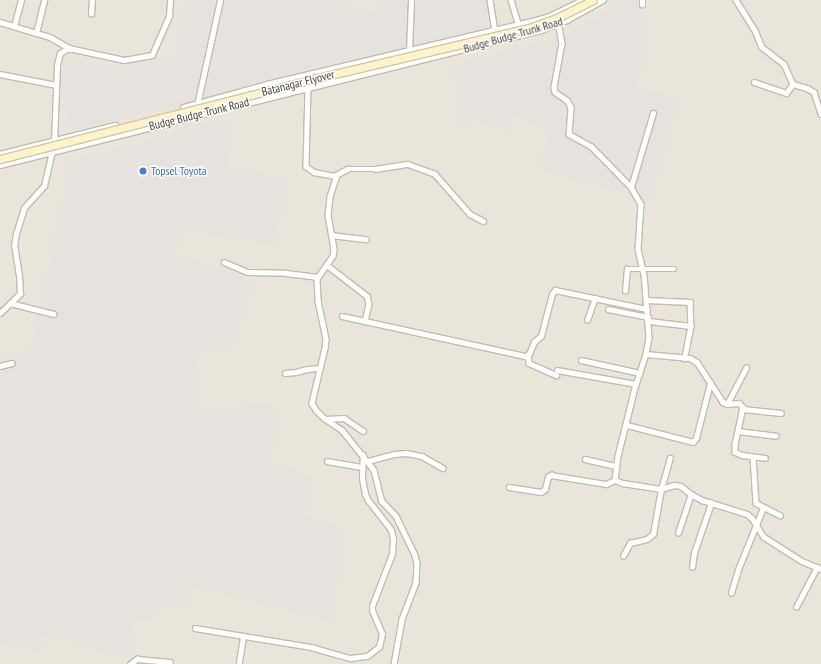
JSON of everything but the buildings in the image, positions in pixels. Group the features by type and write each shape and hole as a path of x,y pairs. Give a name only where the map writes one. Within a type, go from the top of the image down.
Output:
{"main road":[{"name":"Batanagar Flyover","path":"0,159 309,80 529,28 557,18 593,0"}],"street":[{"path":"14,26 21,0"},
{"path":"36,33 44,0"},
{"path":"91,14 92,0"},
{"path":"0,313 20,294 19,276 14,246 19,221 30,200 43,189 52,152 54,141 57,64 60,53 64,50 71,49 124,60 152,55 169,16 170,0"},
{"path":"197,105 220,0"},
{"path":"409,52 411,0"},
{"path":"490,0 495,32"},
{"path":"511,0 519,26"},
{"name":"Budge Budge Trunk Road","path":"0,155 197,105 267,85 519,26 558,14 585,0"},
{"name":"Budge Budge Trunk Road","path":"0,165 467,49 558,24 603,0"},
{"path":"736,0 755,30 762,47 784,64 793,84 807,88 814,92 821,114"},
{"path":"558,14 558,24 562,43 554,88 555,92 566,100 571,107 569,134 591,146 631,187 641,204 638,243 647,300 649,338 616,466 615,480"},
{"path":"0,22 50,36 71,49"},
{"path":"0,74 56,85"},
{"path":"754,82 786,93 793,84"},
{"path":"308,88 306,166 314,172 334,176 347,169 375,169 408,164 435,174 470,214 483,221"},
{"path":"631,187 653,114"},
{"path":"334,176 336,181 330,197 328,215 334,249 333,256 318,277 316,288 326,339 312,403 316,410 326,420 342,430 368,462 378,480 382,501 396,516 417,563 416,583 402,620 394,664"},
{"path":"331,235 366,239"},
{"path":"224,262 248,272 286,273 318,277"},
{"path":"327,265 367,296 369,304 366,322"},
{"path":"625,291 627,269 674,269"},
{"path":"636,384 556,372 529,363 528,356 534,342 539,338 542,331 553,292 562,291 647,309"},
{"path":"587,320 595,298"},
{"path":"647,300 690,302 691,326 685,358"},
{"path":"10,303 54,314"},
{"path":"608,309 648,319 691,326"},
{"path":"342,316 528,356"},
{"path":"646,354 694,359 721,400 727,404 738,403 743,410 735,444 735,452 753,457 764,458"},
{"path":"581,360 640,373"},
{"path":"0,366 12,363"},
{"path":"285,373 320,368"},
{"path":"727,404 746,368"},
{"path":"627,425 693,442 696,438 710,383"},
{"path":"743,410 781,413"},
{"path":"326,420 344,418 363,431"},
{"path":"738,431 776,436"},
{"path":"368,462 395,454 406,453 422,456 443,468"},
{"path":"195,628 311,646 350,658 367,656 379,647 382,634 372,611 372,606 392,554 393,539 386,522 368,501 363,487 363,455"},
{"path":"753,457 757,494 756,501 758,505 763,508 780,515"},
{"path":"623,556 630,543 651,537 661,488 670,458"},
{"path":"585,460 616,466"},
{"path":"327,461 362,467"},
{"path":"509,487 541,492 545,489 548,477 551,475 606,484 615,480 623,483 661,488 674,485 681,486 691,494 711,503 747,514 764,537 802,561 819,568 796,608"},
{"path":"678,534 691,494"},
{"path":"692,567 694,553 711,503"},
{"path":"731,593 741,561 763,508"},
{"path":"239,662 243,636"},
{"path":"130,664 138,659 170,662"}],"shaded area":[{"path":"0,0 821,0 821,664 0,664"},
{"path":"184,0 338,1 377,16 382,0 496,0 499,28 377,56 195,102 70,131 66,126 61,78 63,57 110,67 126,67 144,53 174,61"},
{"path":"619,0 642,0 644,47 638,91 680,98 650,201 539,167 548,128 516,115 508,132 471,118 461,129 454,66 543,44 592,21"},
{"path":"230,120 231,168 288,179 276,244 184,229 175,256 255,281 231,349 201,347 193,408 239,411 241,404 278,408 270,464 311,476 306,517 345,529 331,620 187,583 186,609 154,608 154,619 136,618 131,660 45,634 38,651 0,641 0,378 8,352 28,355 71,161"}],"place":[{"name":"Topsel Toyota","path":"143,171"}]}
